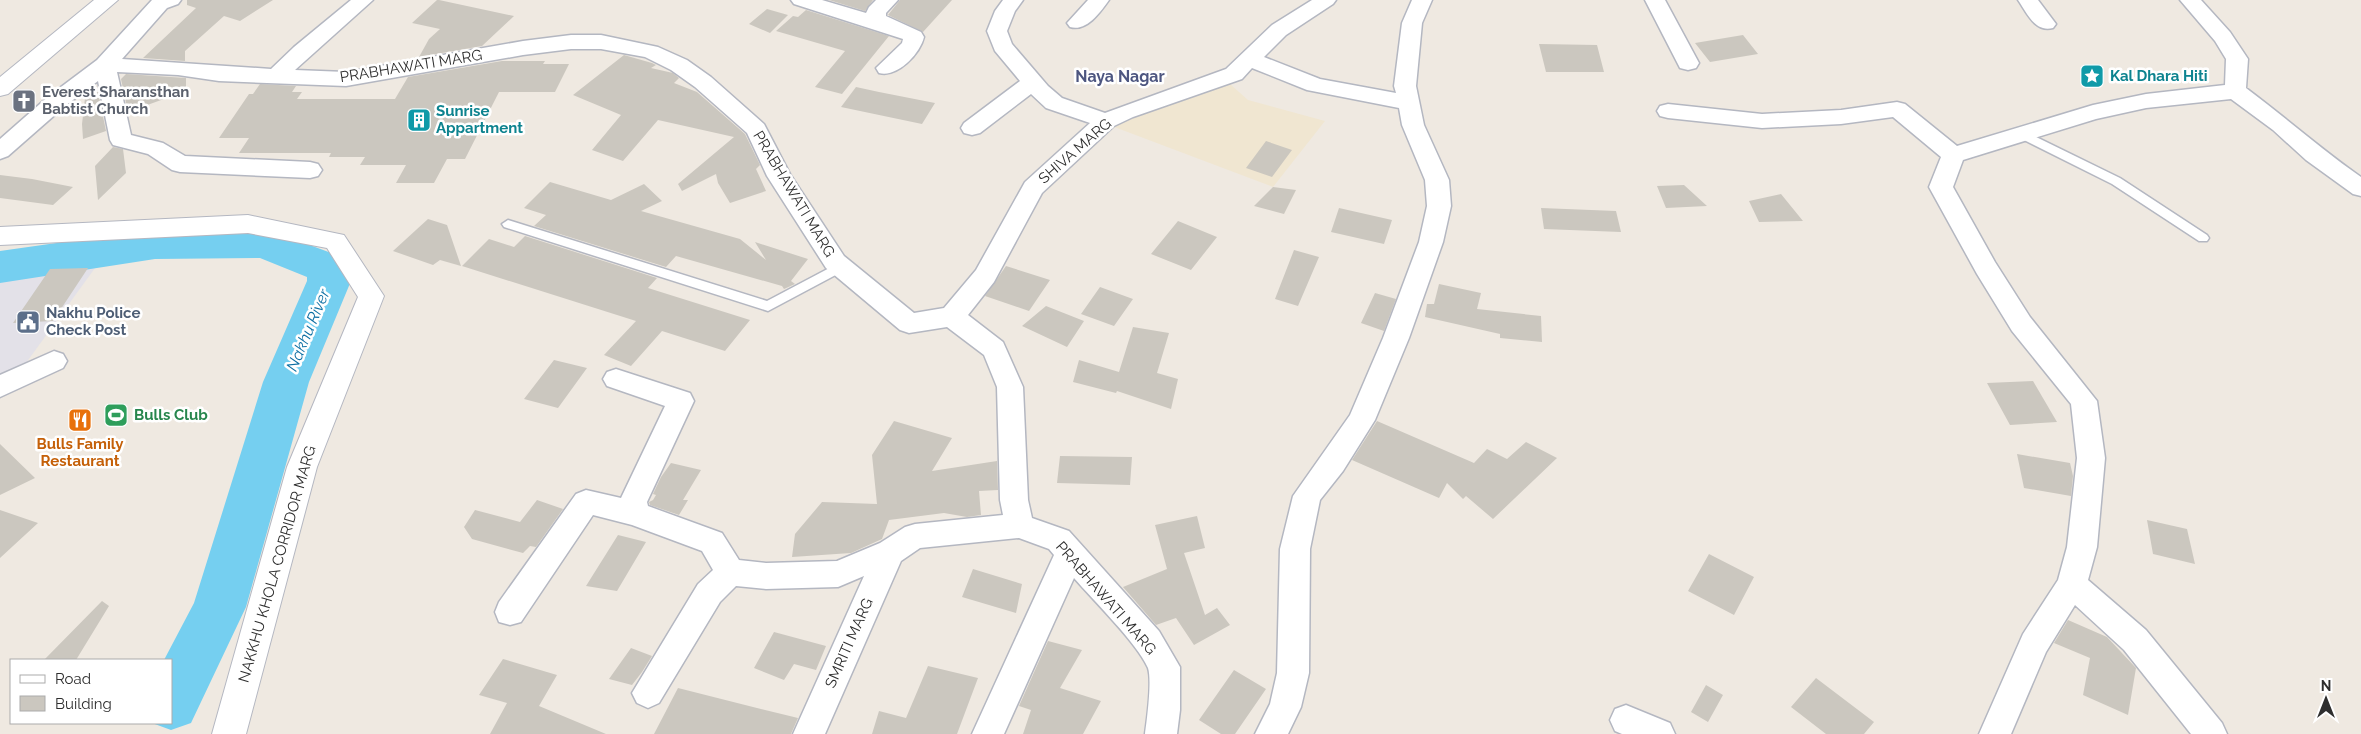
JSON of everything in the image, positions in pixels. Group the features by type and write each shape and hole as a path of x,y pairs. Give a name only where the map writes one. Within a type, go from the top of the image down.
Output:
{"street":[{"path":"276,77 301,52 362,0"},
{"path":"801,0 881,25 908,31 914,37 912,45 888,68"},
{"path":"881,25 876,17 876,11 888,0"},
{"path":"1013,0 1005,11 997,30 1002,46 1054,103 1106,121"},
{"path":"1077,23 1099,0"},
{"name":"SHIVA MARG","path":"952,317 985,276 1033,188 1106,121 1125,112 1234,74 1278,30 1326,0"},
{"path":"1271,734 1285,707 1293,673 1294,550 1307,496 1333,463 1361,420 1396,338 1430,242 1439,206 1437,180 1413,124 1404,86 1412,23 1422,0"},
{"path":"1655,0 1688,63"},
{"path":"2028,0 2046,24"},
{"path":"2190,0 2223,37 2237,59 2236,91"},
{"path":"0,89 102,1"},
{"path":"0,151 56,101 105,65 164,1"},
{"name":"PRABHAWATI MARG","path":"105,65 178,68 219,74 346,79 523,48 571,42 601,42 651,52 679,65 703,82 756,129 780,176 835,262 858,283 909,323 952,317"},
{"path":"1249,59 1315,85 1408,103"},
{"path":"105,65 121,140 155,148 180,164 310,170"},
{"path":"972,128 1034,82"},
{"path":"1953,155 2092,112 2146,101 2236,91 2281,125 2314,155 2360,185"},
{"path":"1668,111 1762,121 1840,117 1897,109 1953,155"},
{"path":"1953,155 1941,187 1986,268 2021,324 2084,401 2091,458 2082,547 2072,584 2034,644 1996,734"},
{"name":"NAKKHU KHOLA CORRIDOR MARG","path":"0,236 248,224 335,241 371,296 302,467 229,734"},
{"path":"730,572 766,576 838,574 890,552 915,536 1019,526 1014,500 1010,387 994,349 952,317"},
{"path":"0,387 54,361"},
{"path":"616,379 682,401 633,502 634,514"},
{"path":"510,612 586,502 634,514 712,542 730,572"},
{"name":"PRABHAWATI MARG","path":"1019,526 1059,540 1148,641 1164,667 1161,734"},
{"name":"SMRITI MARG","path":"809,734 890,552"},
{"path":"988,734 1070,553"},
{"path":"648,693 709,593 730,572"},
{"path":"2072,584 2135,640 2211,734"},
{"path":"1626,720 1659,734"}],"lane":[{"path":"2022,134 2116,182 2202,238"},
{"path":"508,224 768,306 841,267"}],"shaded area":[{"path":"1230,84 1248,100 1325,121 1273,187 1109,125 1128,116"},
{"name":"Nakhu Police Check Post","path":"103,257 26,363 0,376 0,280"}],"building":[{"path":"187,0 273,0 240,21 224,16 185,51 185,61 143,58 196,8 187,5"},
{"path":"437,0 514,16 482,46 419,57 429,39 440,29 412,23"},
{"path":"829,0 873,0 865,11"},
{"path":"900,0 952,0 923,32 888,15"},
{"path":"767,9 788,15 770,33 749,24"},
{"path":"806,10 889,36 842,94 815,87 845,51 776,31 793,16 798,17"},
{"path":"1743,35 1758,54 1710,62 1695,43"},
{"path":"1539,44 1597,45 1604,72 1546,72"},
{"path":"624,55 656,65 651,68 673,73 679,78 674,83 697,92 745,134 760,165 756,169 766,191 730,203 718,183 716,174 682,191 678,184 734,137 658,120 623,161 592,150 621,115 573,95"},
{"path":"502,61 545,61 543,64 569,64 555,92 499,92 465,159 447,159 434,183 396,183 406,165 360,165 365,157 329,157 331,153 239,153 249,138 219,138 249,94 253,94 260,84 296,86 292,92 302,92 297,99 395,99 408,77"},
{"path":"126,74 186,78 186,91 128,112 121,79"},
{"path":"856,87 935,103 922,124 841,107"},
{"path":"98,92 106,131 83,139 82,124 85,98"},
{"path":"1266,141 1292,150 1272,177 1246,168"},
{"path":"113,147 123,149 126,173 98,200 95,166"},
{"path":"0,175 73,187 53,205 0,198"},
{"path":"550,182 611,200 644,184 662,201 641,211 740,239 766,260 755,242 808,259 791,281 795,284 784,289 782,286 676,256 666,267 534,226 546,215 524,208"},
{"path":"1684,185 1707,206 1666,208 1657,186"},
{"path":"1273,187 1296,190 1284,214 1254,206"},
{"path":"1781,194 1803,221 1759,222 1749,201"},
{"path":"1339,208 1392,220 1384,244 1331,232"},
{"path":"1541,208 1616,211 1621,232 1544,229"},
{"path":"428,219 447,225 461,266 440,260 433,265 393,251"},
{"path":"1178,221 1217,237 1191,270 1151,254"},
{"path":"525,236 657,278 648,288 750,320 725,351 662,331 631,366 604,355 636,321 462,266 489,239 514,247"},
{"path":"1294,250 1319,257 1298,306 1275,299"},
{"path":"1006,266 1050,280 1029,311 985,296"},
{"path":"88,268 53,321 13,323 50,269"},
{"path":"1439,284 1481,293 1477,309 1541,316 1542,342 1500,338 1500,334 1425,317 1427,304 1434,304"},
{"path":"1100,287 1133,299 1114,326 1081,314"},
{"path":"1375,293 1396,299 1384,331 1361,323"},
{"path":"1046,306 1084,321 1067,347 1022,326"},
{"path":"1133,327 1169,333 1157,373 1178,379 1171,409 1117,391 1116,393 1073,382 1079,360 1119,372"},
{"path":"554,360 587,368 558,408 524,399"},
{"path":"2033,381 2057,422 2010,425 1987,383"},
{"path":"894,421 952,438 932,471 997,461 998,490 979,491 981,515 967,517 944,513 889,520 882,539 851,553 792,557 795,534 822,502 877,504 872,455"},
{"path":"1377,421 1474,463 1487,449 1507,459 1526,442 1557,458 1493,519 1466,496 1463,499 1447,483 1439,498 1352,460"},
{"path":"0,444 35,478 0,495"},
{"path":"2017,454 2070,463 2073,476 2071,496 2024,488"},
{"path":"1060,456 1132,457 1130,485 1057,483"},
{"path":"671,463 701,470 683,500 688,500 679,515 650,505 649,502 656,495 653,494 661,477"},
{"path":"537,500 563,509 536,547 530,546 523,553 472,539 464,527 475,510 520,522"},
{"path":"0,510 38,523 0,558"},
{"path":"1197,516 1205,548 1184,553 1205,615 1217,608 1230,625 1194,645 1176,618 1156,625 1123,587 1167,569 1155,525"},
{"path":"2147,520 2187,529 2195,564 2153,554"},
{"path":"618,535 646,542 617,591 586,586"},
{"path":"1709,554 1754,577 1734,615 1688,591"},
{"path":"973,569 1022,584 1016,613 962,597"},
{"path":"102,601 109,606 77,659 45,659"},
{"path":"2068,620 2107,637 2136,668 2128,715 2083,695 2090,658 2054,643"},
{"path":"774,632 826,646 816,670 794,664 784,680 754,668"},
{"path":"1048,641 1082,650 1060,688 1101,701 1083,734 1023,734 1031,710 1019,706"},
{"path":"631,648 652,656 642,672 632,685 609,679"},
{"path":"503,659 557,675 539,706 606,734 490,734 507,703 479,695"},
{"path":"928,666 978,678 957,734 872,734 879,711 906,718"},
{"path":"1234,670 1266,689 1235,734 1221,734 1199,720"},
{"path":"1816,678 1874,722 1864,734 1826,734 1791,707"},
{"path":"1706,685 1723,695 1708,722 1691,712"},
{"path":"678,688 798,718 791,734 654,734"}],"waterway":[{"name":"Nakhu River","path":"0,267 155,244 264,243 327,268 329,281 286,382 219,607 172,702"}],"place":[{"name":"Kal Dhara Hiti","path":"2092,76"},
{"name":"Everest Sharansthan Babtist Church","path":"24,101"},
{"name":"Sunrise Appartment","path":"419,120"},
{"name":"Nakhu Police Check Post","path":"28,322"},
{"name":"Bulls Club","path":"116,415"},
{"name":"Bulls Family Restaurant","path":"80,420"}],"district":[{"name":"Naya Nagar","path":"1120,76"}]}
